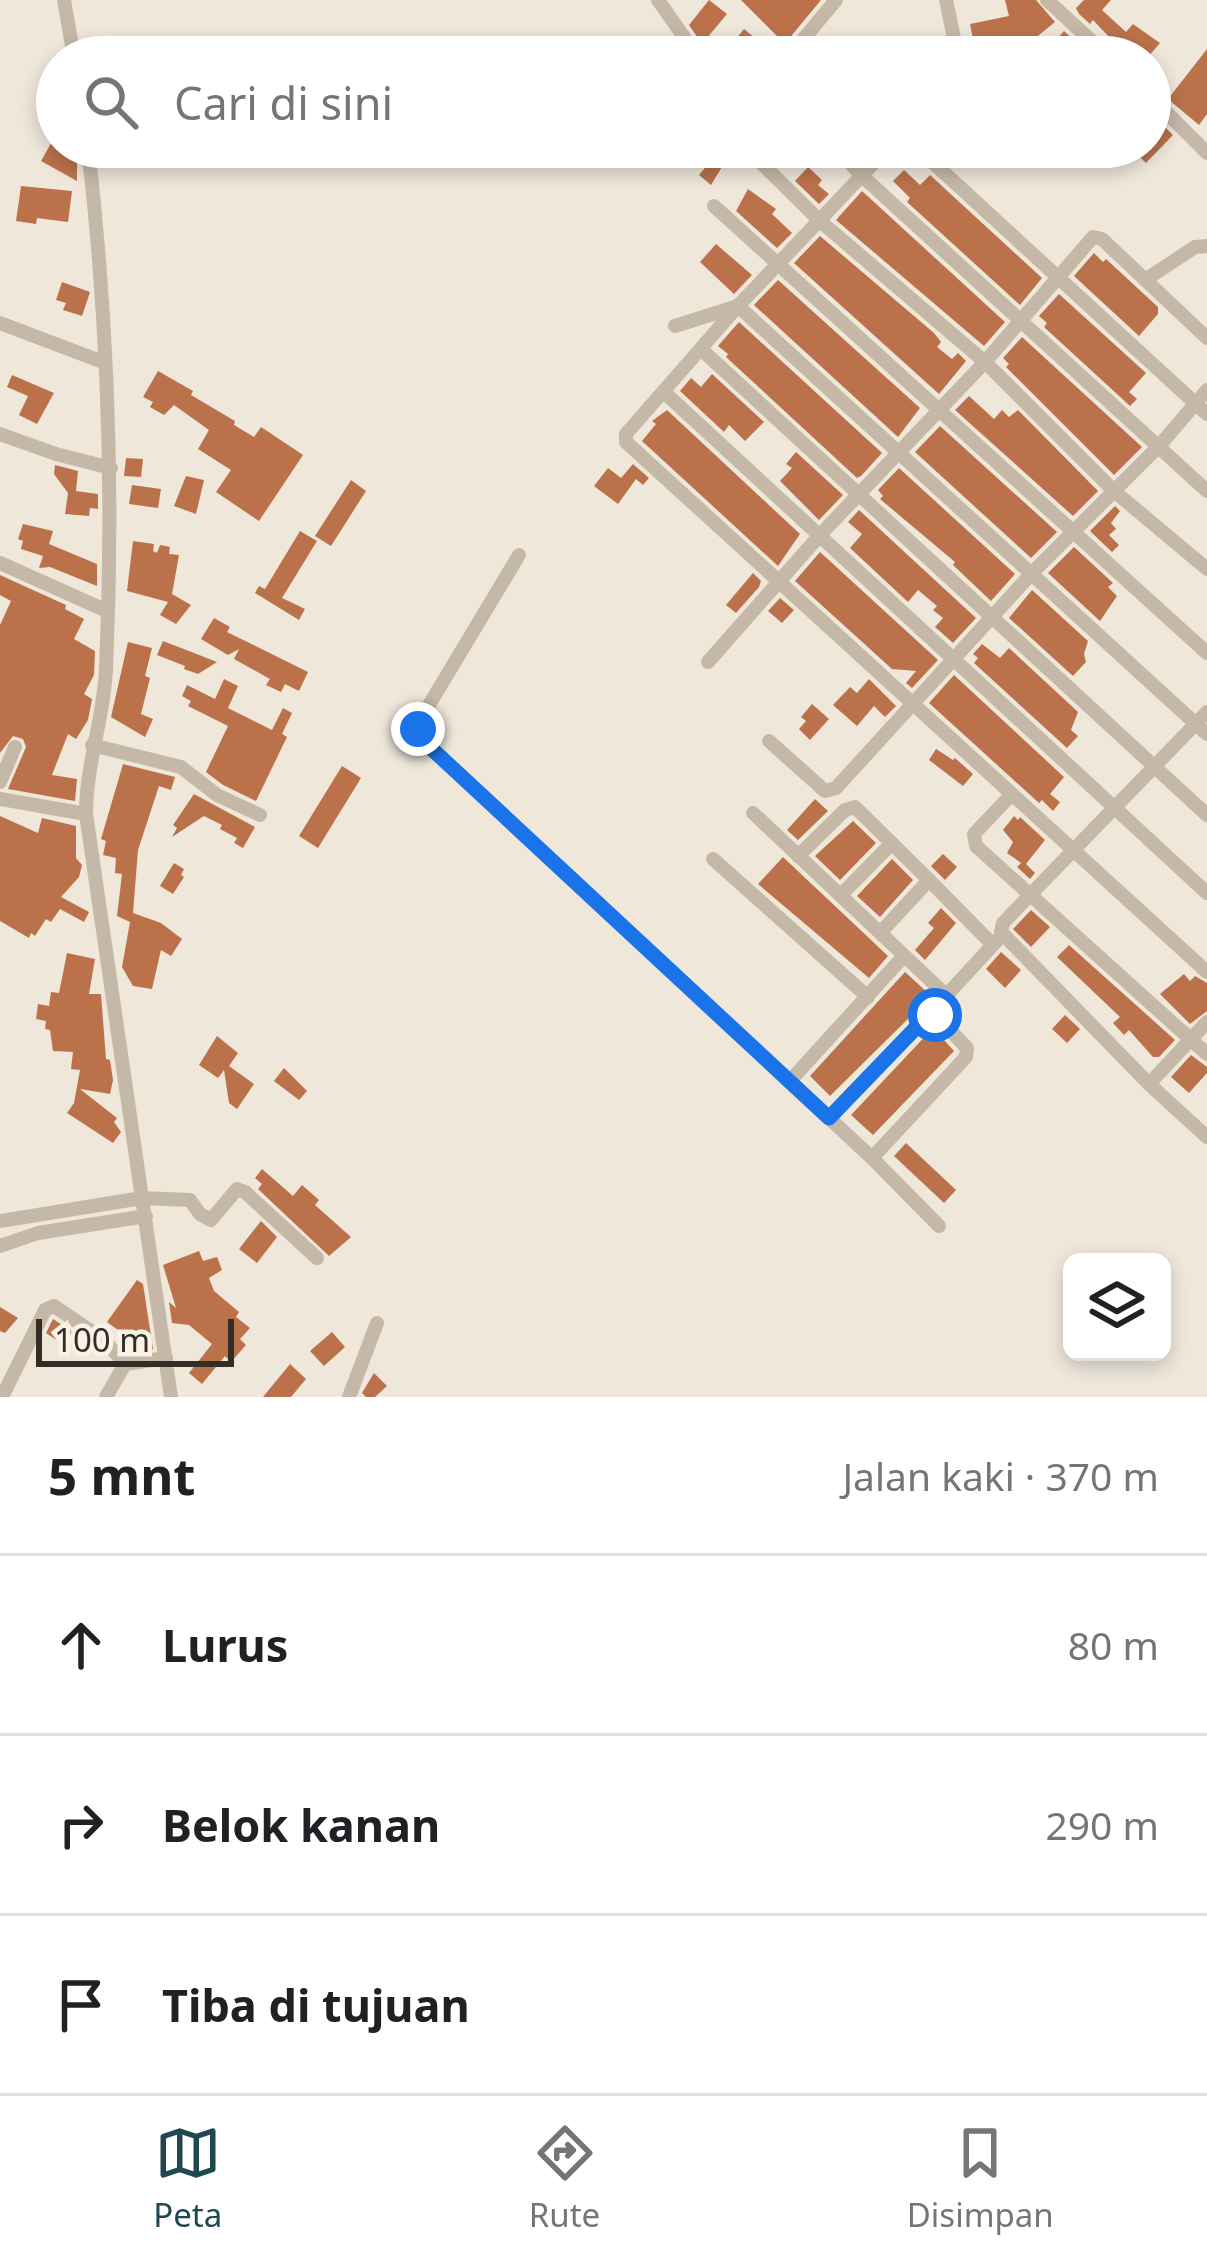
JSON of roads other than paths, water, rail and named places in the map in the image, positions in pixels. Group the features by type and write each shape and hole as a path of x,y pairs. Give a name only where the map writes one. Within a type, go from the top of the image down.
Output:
{"street":[{"path":"64,0 70,36"},
{"path":"658,0 683,36"},
{"path":"806,36 836,0"},
{"path":"946,0 954,36"},
{"path":"1047,0 1086,36"},
{"path":"1171,118 1207,153"},
{"path":"90,168 111,468 106,672 92,745 86,814 171,1397"},
{"path":"767,168 820,221 985,362 1114,491 1207,569"},
{"path":"855,168 1207,490"},
{"path":"866,168 738,306 626,434 626,442 1207,972"},
{"path":"939,168 1201,409"},
{"path":"714,206 1207,653"},
{"path":"708,662 1098,236 1207,338"},
{"path":"1144,280 1195,247 1207,246"},
{"path":"675,326 738,306"},
{"path":"738,306 1203,723 1153,765 1003,923 997,940 829,1118"},
{"path":"0,323 104,362"},
{"path":"702,350 1207,814"},
{"path":"770,740 825,791 831,791 1074,529 1201,409 1207,390"},
{"path":"665,393 1207,893"},
{"path":"0,434 111,468"},
{"path":"519,555 420,720 419,737 872,1158 939,1226"},
{"path":"0,563 106,611"},
{"path":"92,745 181,767 217,795 260,815"},
{"path":"0,782 15,747"},
{"path":"1012,794 974,833 973,841 1207,1054"},
{"path":"0,799 86,814"},
{"path":"798,856 851,807 861,810 929,880 1207,1137"},
{"path":"753,813 946,995"},
{"path":"841,895 892,842"},
{"path":"712,859 868,997"},
{"path":"881,932 929,880"},
{"path":"789,1082 903,957"},
{"path":"872,1158 968,1052 932,1011"},
{"path":"1149,1084 1207,1022"},
{"path":"0,1221 142,1198 190,1200 211,1220 232,1192 245,1192 317,1258"},
{"path":"0,1246 38,1233 146,1216"},
{"path":"2,1397 45,1310 54,1306 104,1340 125,1364"},
{"path":"350,1397 376,1323"},
{"path":"125,1364 166,1358"},
{"path":"106,1397 125,1364"}]}
